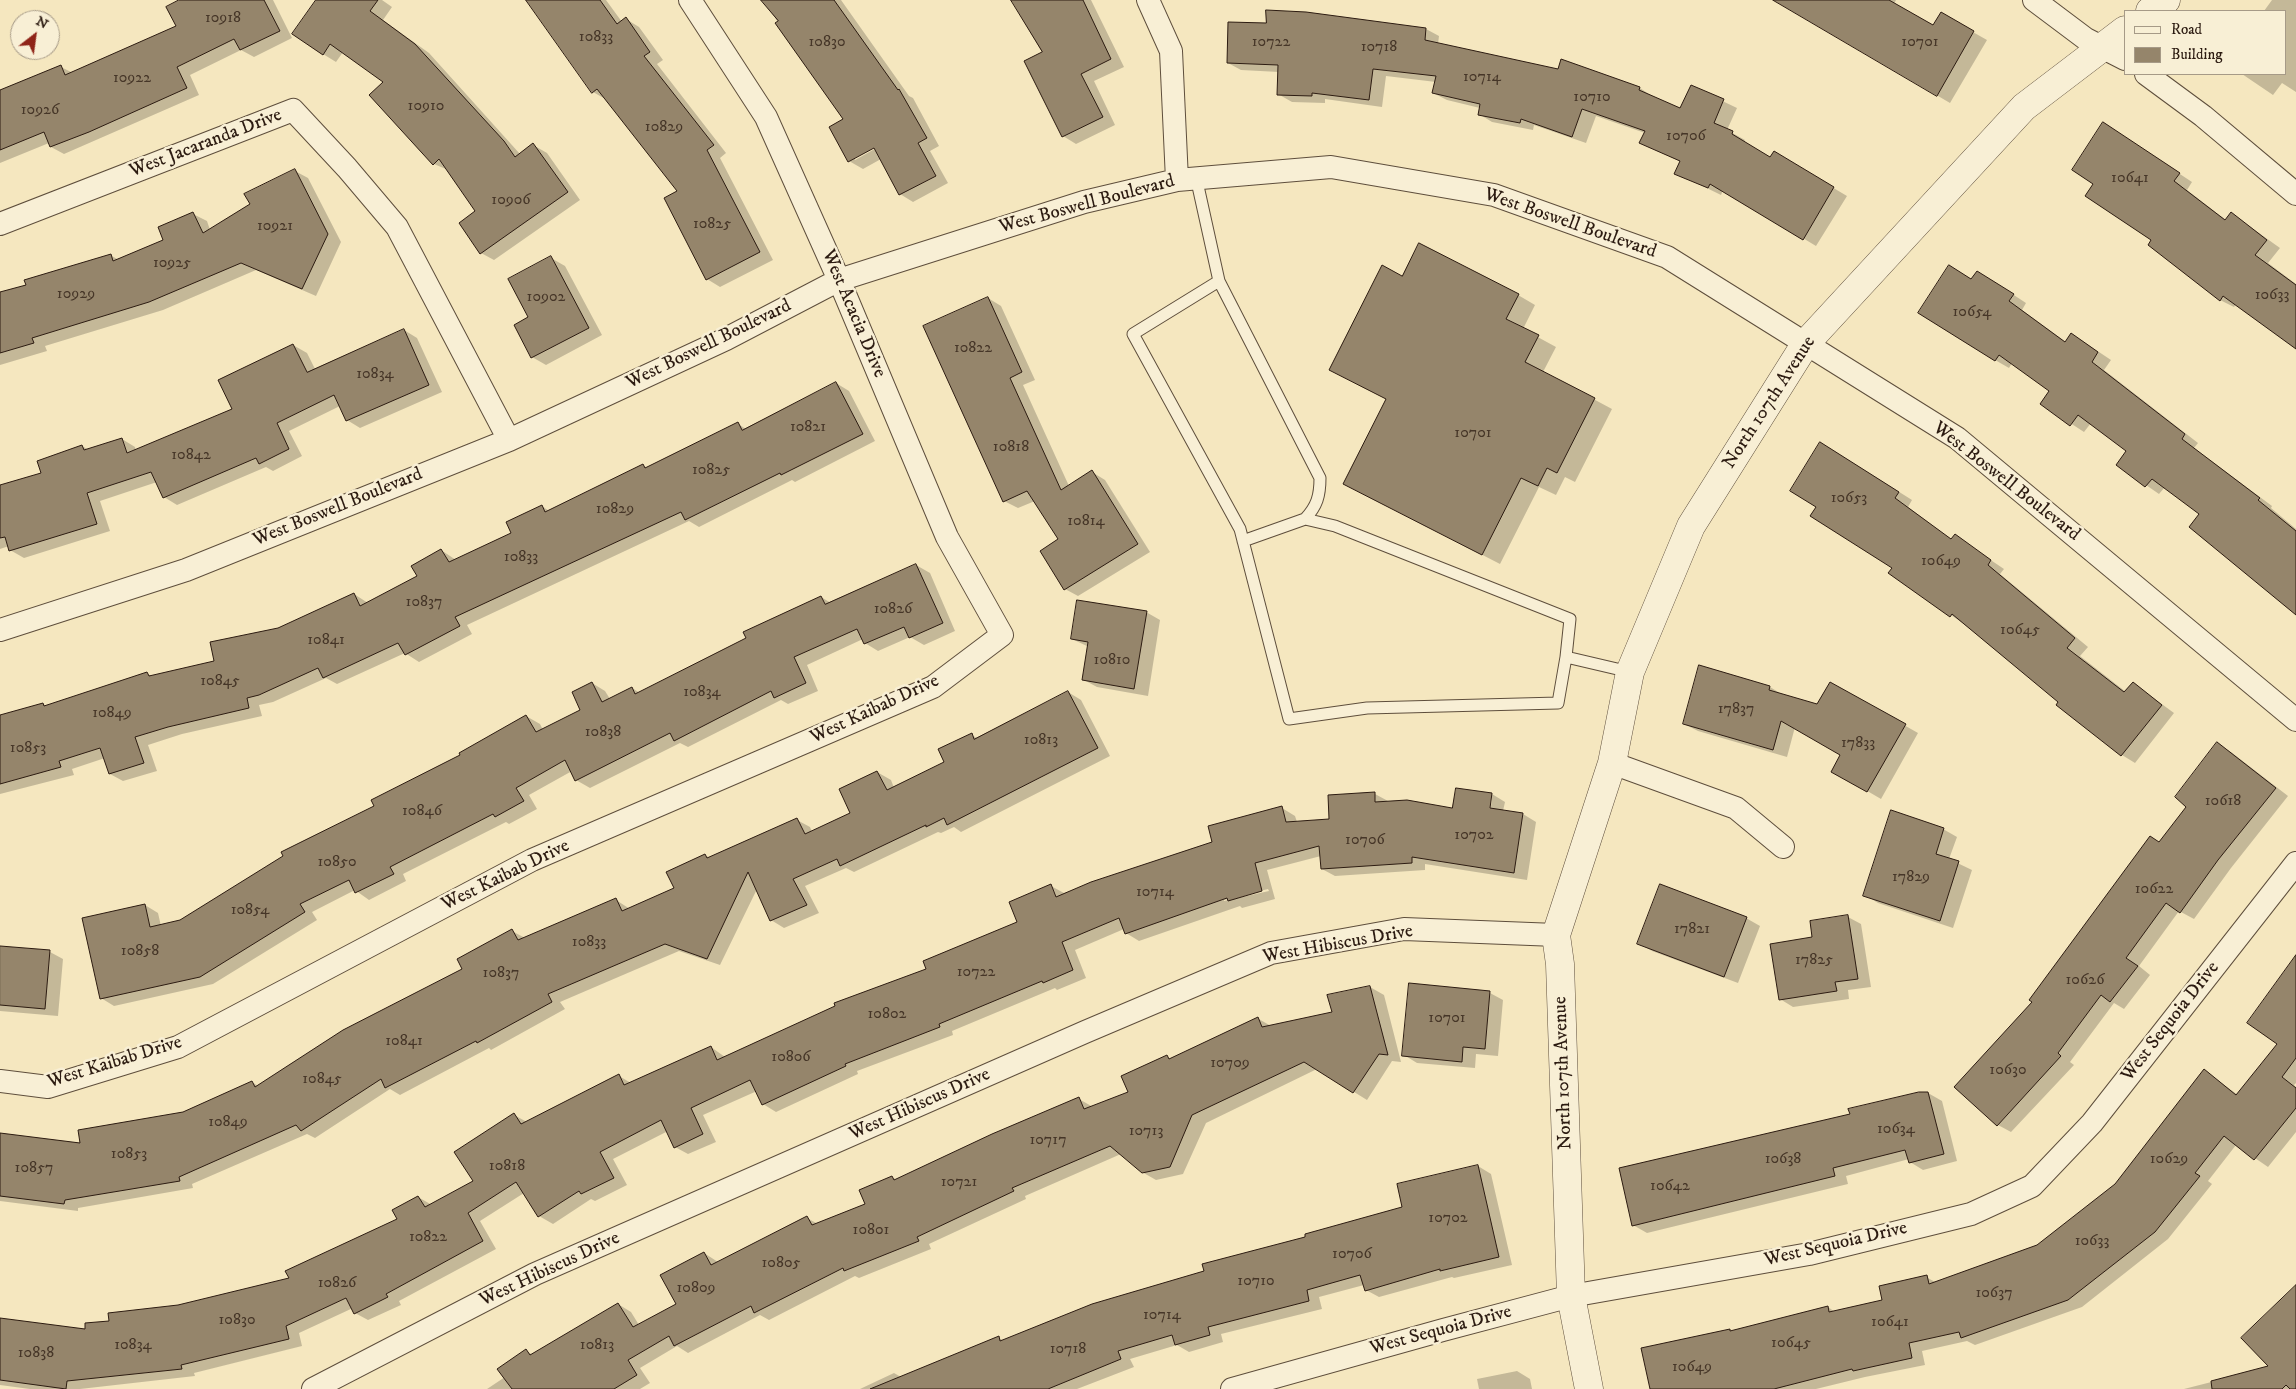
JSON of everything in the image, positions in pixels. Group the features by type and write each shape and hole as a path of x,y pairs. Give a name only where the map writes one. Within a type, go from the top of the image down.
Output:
{"street":[{"name":"West Acacia Drive","path":"690,0 766,117 839,280 947,537 1002,635"},
{"path":"1148,0 1171,51 1186,179"},
{"path":"2034,0 2072,30 2113,53"},
{"path":"2151,10 2166,0"},
{"name":"North 107th Avenue","path":"1589,1389 1571,1296 1560,964 1556,935 1612,763 1630,672 1691,526 1806,343 2024,107 2113,53 2124,32"},
{"path":"2147,75 2203,116 2296,194"},
{"name":"West Jacaranda Drive","path":"0,224 293,110 348,168 397,227 509,440"},
{"name":"West Boswell Boulevard","path":"0,630 186,570 509,440 726,339 839,280 1084,202 1186,179 1332,167 1494,195 1668,257 1957,438 2296,720"},
{"name":"West Kaibab Drive","path":"0,1081 48,1087 178,1047 532,860 933,687 1002,635"},
{"path":"1612,763 1736,808 1783,847"},
{"name":"West Sequoia Drive","path":"1232,1389 1433,1332 1571,1296 1809,1254 1971,1214 2032,1186 2092,1123 2296,864"},
{"name":"West Hibiscus Drive","path":"313,1389 535,1274 1085,1032 1271,953 1404,929 1556,935"}],"lane":[{"path":"1186,179 1219,281 1320,478 1320,494 1315,509 1304,519 1243,541"},
{"path":"1219,281 1133,334 1240,529 1289,719 1367,708 1558,703 1570,619 1356,533 1304,519"},
{"path":"1566,657 1630,672"}],"building":[{"path":"179,0 264,0 280,31 240,50 234,39 177,67 187,88 89,132 50,147 44,132 0,150 0,90 61,65 65,75 176,26 166,7"},
{"path":"316,0 378,0 370,11 415,44 504,141 515,157 533,143 568,192 480,254 459,223 475,211 439,159 433,165 369,95 383,82 330,44 323,55 292,34"},
{"path":"526,0 600,0 617,24 626,17 650,52 644,56 714,145 707,150 760,252 706,280 664,198 677,191 597,89 592,93"},
{"path":"761,0 834,0 899,89 927,138 918,143 936,176 899,195 874,148 848,162 829,127 843,119 775,23 778,21"},
{"path":"1011,0 1083,0 1111,59 1081,74 1103,117 1062,137 1024,61 1042,52"},
{"path":"1773,0 1889,0 1933,25 1941,12 1974,31 1937,96"},
{"path":"1266,10 1306,12 1426,28 1425,40 1558,69 1561,59 1640,87 1639,90 1680,108 1691,85 1724,99 1714,123 1733,131 1732,134 1770,157 1774,151 1834,187 1803,240 1710,184 1708,188 1674,174 1680,161 1639,143 1645,131 1582,109 1572,137 1521,119 1520,123 1478,115 1480,104 1432,93 1436,76 1373,69 1369,100 1312,93 1312,96 1277,95 1278,65 1227,63 1228,22 1266,23"},
{"path":"2103,122 2180,173 2174,181 2225,220 2231,212 2267,240 2255,255 2296,285 2296,349 2223,296 2220,301 2148,245 2151,240 2085,196 2093,184 2072,170"},
{"path":"295,169 328,234 302,289 241,263 149,302 32,338 34,343 0,353 0,292 26,285 24,280 111,254 113,261 163,240 158,227 193,212 203,233 250,204 244,194"},
{"path":"1419,243 1519,294 1506,319 1539,335 1525,362 1595,398 1557,473 1547,468 1538,486 1521,478 1482,555 1343,484 1386,399 1329,370 1382,265 1402,276"},
{"path":"551,256 589,328 531,358 514,325 528,317 508,279"},
{"path":"1949,265 1971,279 1977,271 2014,294 2009,301 2065,342 2071,333 2098,352 2092,362 2185,434 2182,439 2260,498 2258,500 2296,531 2296,615 2189,527 2199,514 2152,479 2145,487 2116,465 2126,451 2078,415 2070,426 2040,404 2049,391 1999,355 1995,361 1918,313"},
{"path":"988,297 1022,372 1010,378 1061,490 1092,470 1138,544 1064,590 1040,551 1058,539 1027,491 1003,502 923,326"},
{"path":"404,329 429,385 346,421 334,395 277,423 289,449 259,464 256,458 163,498 151,472 87,493 97,524 9,551 5,537 0,538 0,485 41,473 37,461 82,445 84,450 122,438 127,453 232,409 218,380 293,344 307,372"},
{"path":"836,382 863,434 781,475 780,473 685,520 681,512 455,617 460,626 405,655 398,643 323,678 318,668 259,695 247,698 249,708 168,727 135,737 144,763 109,774 100,748 59,761 61,767 0,784 0,715 43,703 44,706 147,672 149,676 214,661 210,642 278,628 354,593 360,606 417,576 411,566 441,549 449,562 511,533 506,522 542,505 545,512 643,464 645,468 738,422 742,430"},
{"path":"1820,442 1899,492 1895,498 1951,539 1955,534 1991,560 1988,565 2075,638 2067,648 2124,692 2133,682 2162,705 2121,756 2056,705 2058,702 1952,614 1950,617 1888,573 1892,568 1810,516 1816,507 1790,491"},
{"path":"916,564 943,623 909,638 904,627 864,644 857,629 794,657 806,683 774,698 771,691 674,741 670,733 575,781 565,760 516,788 524,801 495,817 493,814 390,867 394,874 355,893 349,880 300,904 305,912 200,977 100,999 82,918 145,904 150,927 180,920 283,856 281,852 374,806 371,800 460,755 459,753 526,715 536,732 580,710 572,692 592,682 602,702 632,687 635,694 746,638 743,632 821,596 825,604"},
{"path":"1077,600 1147,611 1134,689 1082,680 1088,642 1071,639"},
{"path":"1699,665 1770,686 1769,690 1817,704 1830,682 1906,724 1867,792 1831,772 1840,755 1781,721 1773,750 1683,724"},
{"path":"1068,691 1098,748 947,825 944,818 840,866 837,859 793,879 807,905 770,921 748,872 707,959 665,944 548,994 552,1002 477,1043 476,1041 385,1088 381,1079 301,1131 296,1125 179,1177 180,1181 65,1200 64,1204 0,1196 0,1133 80,1143 78,1130 183,1112 252,1081 255,1087 343,1030 462,969 457,959 512,929 518,940 616,898 622,911 674,888 666,872 705,854 707,858 797,818 805,834 850,813 839,789 877,771 887,790 944,762 938,749 972,733 974,739"},
{"path":"2217,742 2276,788 2218,860 2180,913 2166,903 2126,958 2138,966 2110,1002 2101,995 2058,1053 2061,1056 1997,1126 1954,1087 2032,1002 2029,1000 2150,836 2159,842 2186,807 2175,797"},
{"path":"1456,788 1492,793 1490,808 1523,813 1514,873 1412,857 1412,863 1321,869 1319,846 1255,863 1262,891 1228,901 1227,898 1125,934 1119,918 1062,942 1073,970 939,1024 940,1027 845,1064 846,1066 762,1105 750,1080 691,1108 703,1134 674,1148 661,1120 600,1152 614,1178 581,1194 579,1191 538,1217 516,1182 468,1213 483,1241 386,1294 388,1297 354,1314 346,1298 286,1326 289,1339 181,1365 182,1369 67,1381 66,1389 0,1380 0,1318 85,1329 85,1323 109,1321 108,1313 178,1305 289,1278 285,1271 397,1219 392,1210 418,1196 425,1207 473,1181 454,1152 514,1113 521,1124 619,1074 624,1085 711,1046 717,1060 835,1006 834,1003 926,969 923,961 1017,922 1009,902 1051,884 1056,897 1091,882 1212,842 1208,826 1282,806 1286,822 1329,819 1328,795 1375,792 1375,802 1407,800 1452,808"},
{"path":"1891,810 1944,828 1936,854 1959,861 1940,921 1863,896"},
{"path":"1660,884 1747,917 1724,977 1637,944"},
{"path":"1848,915 1858,979 1835,982 1837,991 1779,1000 1770,944 1812,937 1810,921"},
{"path":"0,946 50,950 45,1009 0,1005"},
{"path":"2296,955 2296,1058 2282,1077 2296,1088 2296,1108 2254,1160 2224,1136 2195,1173 2200,1176 2155,1232 2068,1300 1961,1338 1959,1332 1909,1343 1912,1358 1853,1371 1852,1369 1774,1389 1650,1389 1641,1348 1730,1329 1730,1331 1828,1306 1829,1312 1882,1300 1879,1286 1927,1275 1929,1284 2037,1245 2115,1184 2204,1069 2236,1095 2277,1044 2247,1023"},
{"path":"1409,983 1490,991 1485,1049 1463,1047 1462,1062 1402,1056"},
{"path":"1370,986 1388,1055 1379,1054 1353,1093 1304,1062 1192,1115 1170,1167 1142,1173 1110,1146 1012,1188 1014,1191 917,1237 919,1241 844,1271 843,1268 754,1313 751,1306 674,1346 669,1336 628,1360 637,1375 614,1389 512,1389 497,1369 526,1349 530,1355 618,1303 633,1327 676,1304 660,1275 704,1252 711,1265 807,1216 812,1225 865,1204 859,1190 892,1176 894,1180 992,1134 1079,1097 1084,1109 1128,1092 1121,1076 1167,1055 1169,1059 1258,1017 1262,1027 1332,1012 1327,995"},
{"path":"1919,1092 1928,1092 1944,1154 1909,1163 1905,1150 1833,1168 1835,1176 1632,1226 1619,1168 1850,1114 1848,1109"},
{"path":"1478,1165 1499,1257 1440,1271 1440,1269 1365,1291 1360,1275 1307,1290 1309,1301 1208,1327 1210,1335 1175,1345 1172,1335 1118,1351 1121,1359 1048,1389 870,1389 999,1336 1000,1341 1092,1304 1204,1271 1202,1264 1305,1237 1305,1234 1402,1207 1397,1184"},
{"path":"2296,1285 2296,1389 2290,1389 2286,1385 2282,1389 2212,1389 2211,1381 2268,1366 2241,1338"}]}
